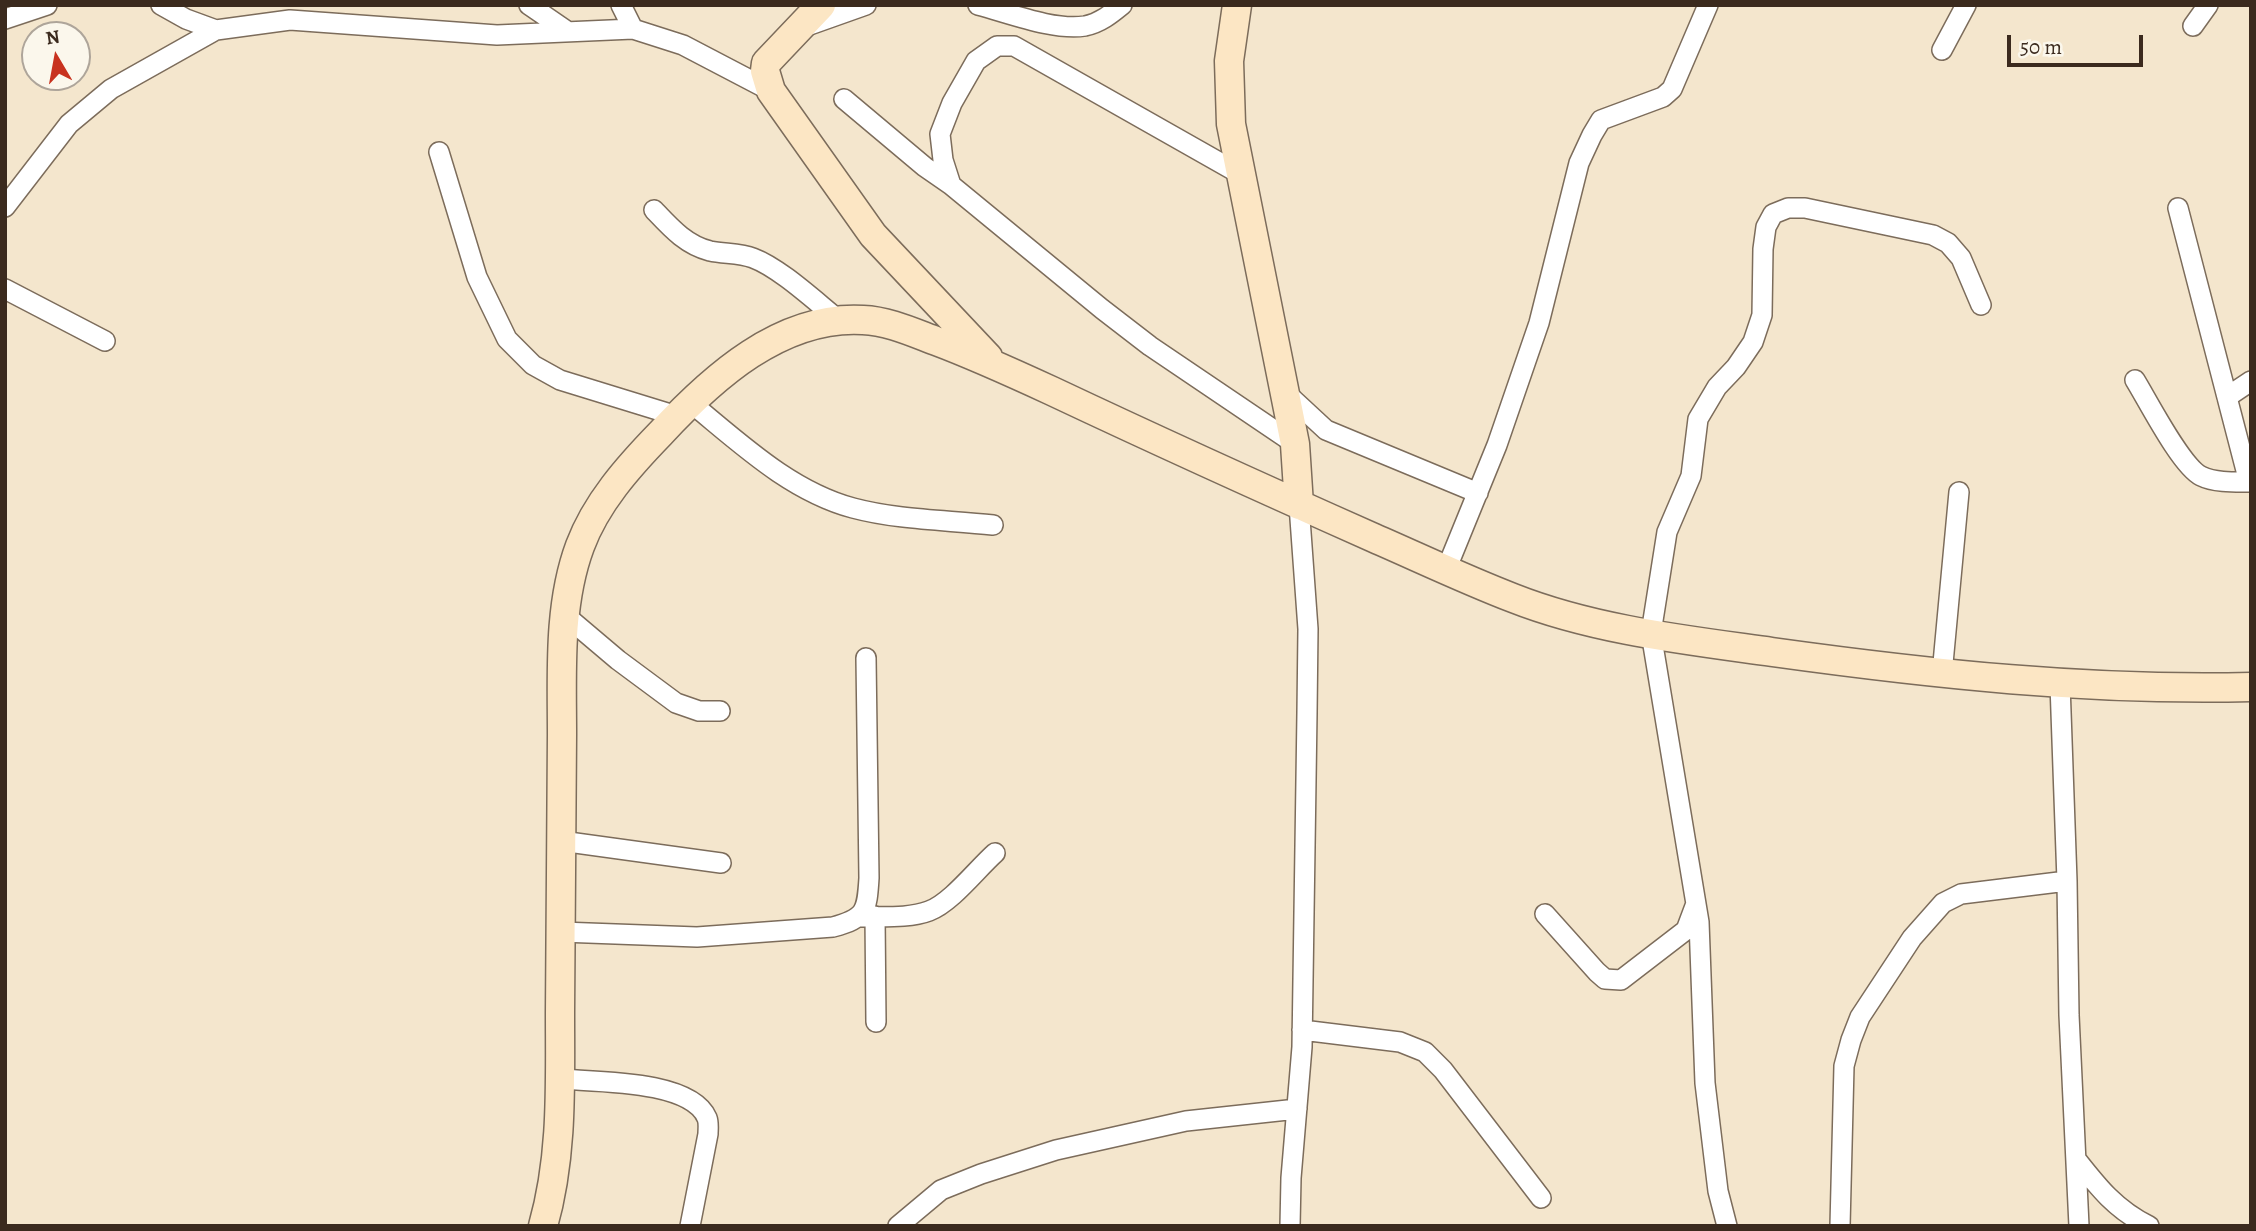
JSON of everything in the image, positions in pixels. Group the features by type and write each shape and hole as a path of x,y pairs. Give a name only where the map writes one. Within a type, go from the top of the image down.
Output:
{"main road":[{"path":"821,5 766,63 765,71 771,91 873,235 993,362"},
{"path":"1237,5 1229,61 1231,124 1295,444 1299,505"},
{"path":"543,1226 551,1200 556,1160 560,1079 562,658 566,616 577,557 595,514 621,478 684,409 719,377 763,348 811,326 867,320 899,327 993,362 1299,505 1446,570 1517,600 1576,618 1740,648 1942,674 2060,684 2251,687"}],"street":[{"path":"5,19 47,5"},
{"path":"160,5 186,19 216,30"},
{"path":"529,5 567,32"},
{"path":"621,5 633,29"},
{"path":"797,29 866,5"},
{"path":"978,5 1061,26 1085,26 1104,19 1122,5"},
{"path":"1446,570 1497,445 1539,323 1579,163 1591,135 1601,120 1663,97 1672,89 1708,5"},
{"path":"1942,50 1966,5"},
{"path":"2193,26 2208,5"},
{"path":"5,207 69,124 111,89 216,30 290,20 497,35 633,29 683,45 771,91"},
{"path":"951,185 943,160 940,134 952,103 976,61 997,46 1014,46 1240,174"},
{"path":"844,99 1140,339 1295,444"},
{"path":"439,152 477,277 507,339 533,365 560,380 684,409 773,470 853,508 993,525"},
{"path":"1727,1226 1718,1191 1705,1083 1702,965 1696,901 1651,633 1667,532 1691,476 1698,419 1706,402 1754,342 1762,316 1766,227 1773,214 1788,208 1805,208 1933,235 1948,243 1961,258 1982,304"},
{"path":"2135,380 2188,465 2201,476 2250,482 2178,208"},
{"path":"654,211 693,246 751,257 770,267 840,321"},
{"path":"5,289 105,341"},
{"path":"2227,397 2251,381"},
{"path":"1284,391 1326,430 1478,493"},
{"path":"1942,674 1959,492"},
{"path":"1290,1226 1302,1030 1308,629 1299,505"},
{"path":"566,616 618,660 676,703 699,711 720,711"},
{"path":"866,658 869,878 866,917 876,1022"},
{"path":"2060,684 2069,1015 2079,1226"},
{"path":"561,841 721,863"},
{"path":"561,932 697,937 833,927 866,917 929,911 947,899 995,853"},
{"path":"1840,1226 1844,1066 1860,1017 1912,938 1943,903 1961,894 2067,881"},
{"path":"1545,914 1597,972 1605,979 1620,981 1686,930 1696,901"},
{"path":"1302,1030 1399,1042 1425,1052 1443,1070 1541,1198"},
{"path":"560,1079 666,1088 698,1105 708,1120 708,1134 690,1226"},
{"path":"898,1226 941,1190 1056,1150 1186,1121 1297,1109"},
{"path":"2076,1159 2101,1191 2129,1216 2150,1226"}]}
